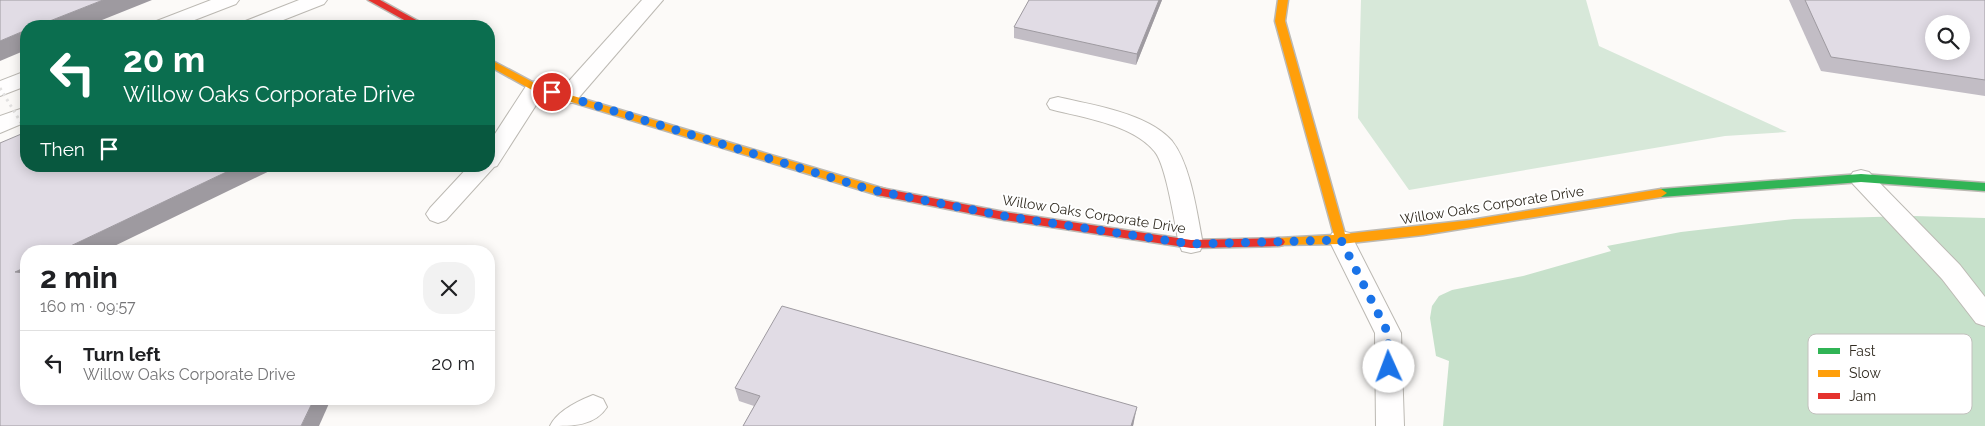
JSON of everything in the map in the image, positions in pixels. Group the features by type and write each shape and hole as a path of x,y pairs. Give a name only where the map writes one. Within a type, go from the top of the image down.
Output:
{"street":[{"path":"373,0 411,20"},
{"path":"1283,0 1280,22 1341,240"},
{"name":"Willow Oaks Corporate Drive","path":"495,65 536,88 872,190 1004,216 1191,244 1341,240 1435,230 1664,193 1861,178 1985,187"}],"lane":[{"path":"177,20 229,0"},
{"path":"265,20 317,0"},
{"path":"568,97 653,0"},
{"path":"0,88 20,80"},
{"path":"495,151 536,88"},
{"path":"1058,104 1132,124 1164,147 1178,182 1191,244"},
{"path":"0,125 20,117"},
{"path":"438,214 477,172"},
{"path":"1861,178 1951,272 1985,316"},
{"path":"1341,240 1388,333 1390,426"},
{"path":"564,426 593,407"}],"path":[{"path":"0,88 20,121"}],"green space":[{"path":"1361,0 1586,0 1599,46 1787,132 1725,136 1409,190 1358,118"},
{"path":"1913,216 1985,218 1985,426 1443,426 1449,361 1436,356 1430,318 1432,306 1439,296 1452,290 1523,276 1611,251 1607,246 1681,232 1794,219"}],"building":[{"path":"0,0 103,0 52,20 20,20 20,33 0,41"},
{"path":"1029,0 1159,0 1137,54 1014,27"},
{"path":"1805,0 1985,0 1985,80 1831,57"},
{"path":"20,135 20,172 226,172 73,245 20,245 20,270 15,272 20,272 20,405 311,405 301,426 0,426 0,143"},
{"path":"782,306 1137,407 1131,426 743,426 760,396 735,388"}],"traffic: fast":[{"path":"1661,193 1861,178 1985,187"}],"traffic: slow":[{"path":"1283,0 1280,21 1341,240"},
{"path":"495,65 536,88 881,192"},
{"path":"1279,242 1375,236 1471,224 1661,193"}],"traffic: jam":[{"path":"373,0 411,20"},
{"path":"881,192 1004,216 1191,244 1279,242"}],"route":[{"path":"552,92 872,190 1004,216 1191,244 1341,240 1388,333 1389,367"}]}
